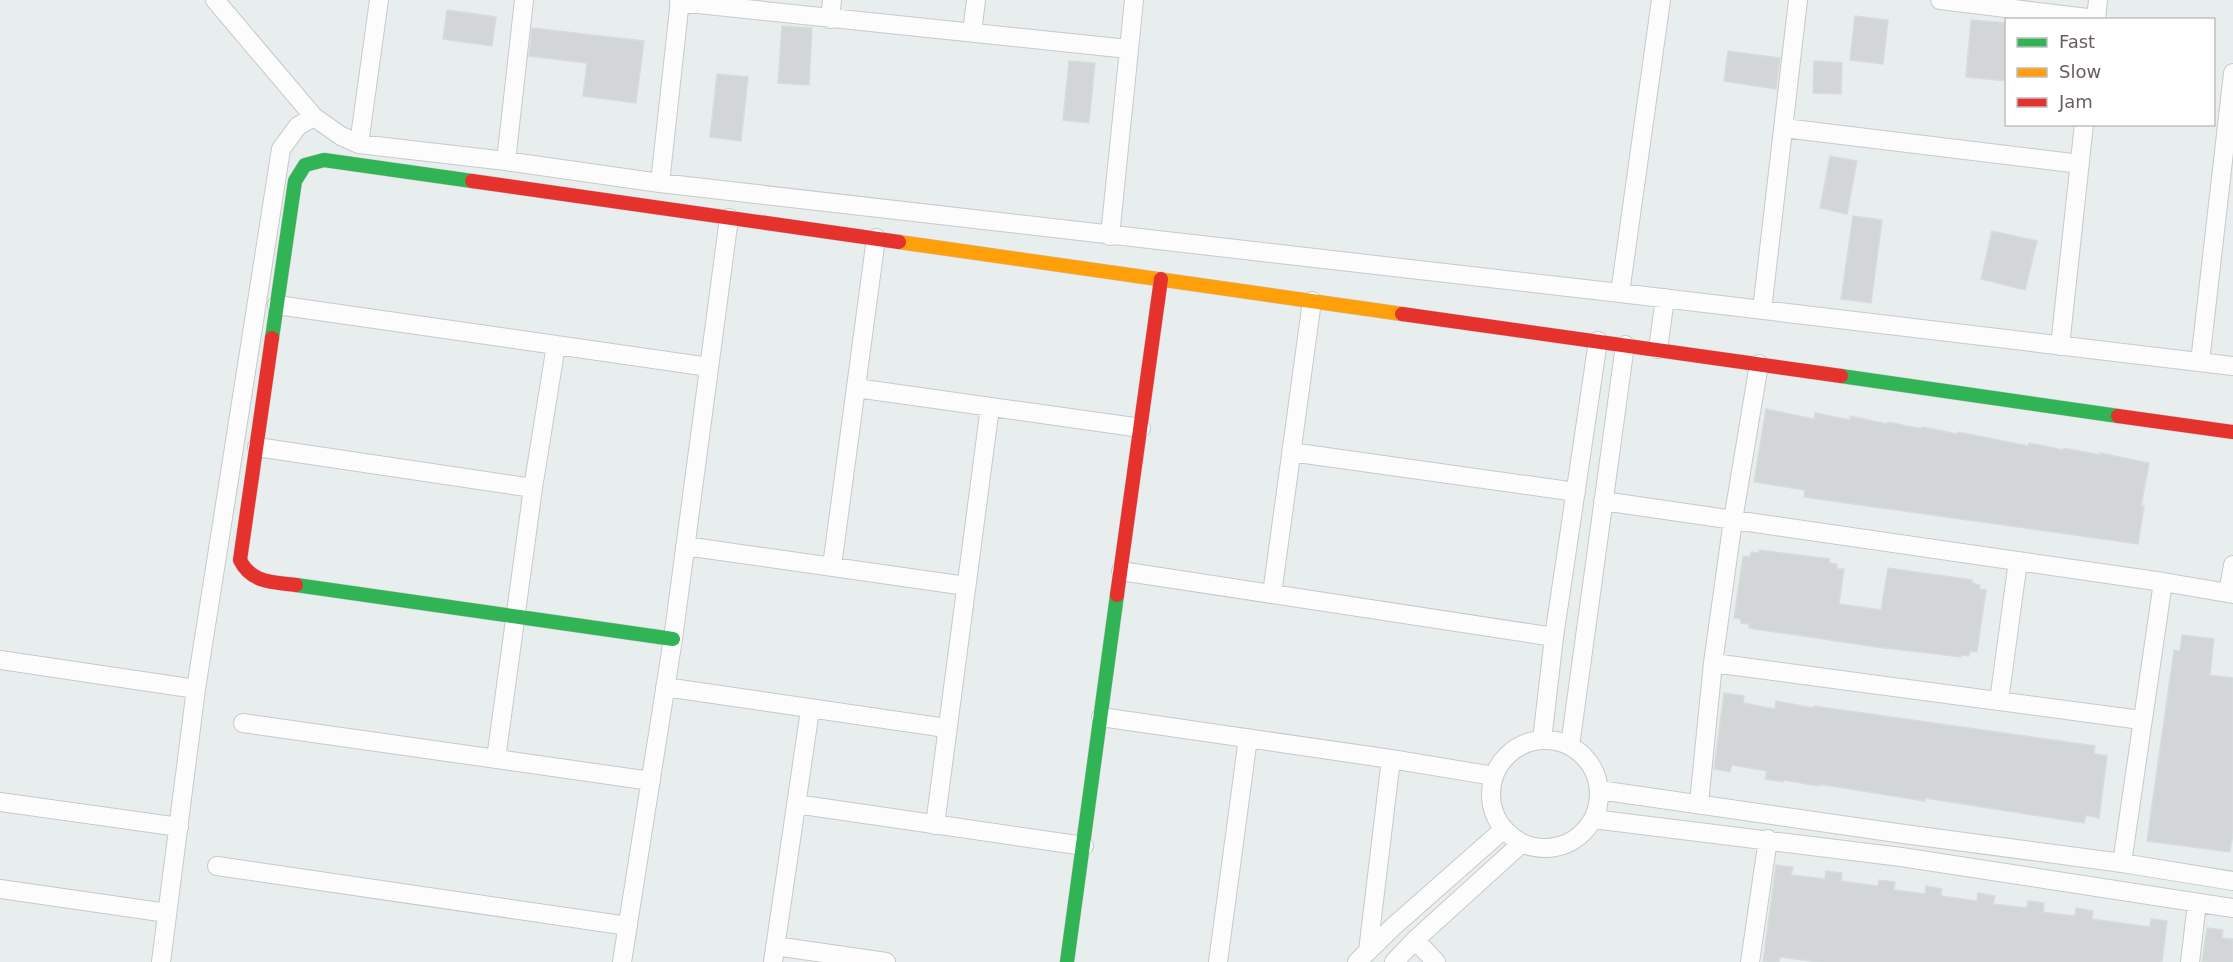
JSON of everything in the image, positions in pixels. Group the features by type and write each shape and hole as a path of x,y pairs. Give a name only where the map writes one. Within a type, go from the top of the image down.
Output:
{"street":[{"path":"215,0 314,117 341,136 359,144 506,161 660,183 1665,298 2233,366"},
{"path":"359,144 379,0"},
{"path":"506,161 524,0"},
{"path":"830,19 832,0"},
{"path":"972,32 976,0"},
{"path":"1110,236 1134,0"},
{"path":"1620,293 1661,0"},
{"path":"1762,310 1798,0"},
{"path":"1940,0 2088,18"},
{"path":"2096,18 2098,0"},
{"path":"660,183 680,1 830,19 1128,49"},
{"path":"2200,362 2226,198 2233,73"},
{"path":"161,962 196,689 281,149 298,126 314,117"},
{"path":"2060,346 2084,126"},
{"path":"1784,128 2080,164"},
{"path":"673,639 254,579 245,572 240,560 295,181 298,171 304,164 314,160 876,238 2233,432"},
{"path":"622,962 673,639 729,218"},
{"path":"832,566 876,238"},
{"path":"1067,962 1161,279"},
{"path":"1658,349 1665,298"},
{"path":"1272,594 1312,301"},
{"path":"277,305 709,367"},
{"path":"1542,740 1554,637 1598,341"},
{"path":"496,759 533,488 556,345"},
{"path":"1570,746 1625,345"},
{"path":"1699,803 1713,663 1732,520 1759,364"},
{"path":"856,388 1141,428"},
{"path":"934,825 990,407"},
{"path":"257,447 533,488"},
{"path":"1291,452 1576,492"},
{"path":"1603,501 2163,582 2231,594 2233,565"},
{"path":"685,546 966,586"},
{"path":"1999,701 2018,561"},
{"path":"1121,571 1554,637"},
{"path":"2122,863 2163,582"},
{"path":"0,660 196,689"},
{"path":"1713,663 2142,720"},
{"path":"665,687 810,710 946,728"},
{"path":"810,710 774,954 886,962"},
{"path":"1101,717 1391,759 1494,777"},
{"path":"243,723 651,781"},
{"path":"1218,962 1248,738"},
{"path":"1542,740 1561,742 1570,746 1579,752 1593,769 1599,790 1599,800 1593,819 1578,837 1557,847 1545,848 1522,843 1504,829 1498,819 1491,798 1494,777 1504,760 1518,747 1542,740"},
{"path":"1362,957 1391,759"},
{"path":"1599,790 2122,863 2233,881"},
{"path":"0,802 179,827"},
{"path":"796,804 1083,846"},
{"path":"1593,819 1901,857 2233,908"},
{"path":"1362,957 1504,829"},
{"path":"1901,857 1904,834"},
{"path":"1750,962 1768,839"},
{"path":"1394,962 1415,940 1522,843"},
{"path":"217,866 628,926"},
{"path":"0,889 167,912"},
{"path":"2190,962 2197,903"},
{"path":"1415,940 1436,962"}],"building":[{"path":"447,10 496,17 492,46 443,39"},
{"path":"1855,16 1888,20 1883,64 1850,60"},
{"path":"1971,20 2005,23 2005,81 1966,77"},
{"path":"782,26 812,28 809,85 778,83"},
{"path":"532,28 644,41 636,103 583,96 587,63 529,56"},
{"path":"1728,51 1780,58 1776,89 1724,81"},
{"path":"1069,61 1095,63 1089,123 1063,120"},
{"path":"1814,61 1842,63 1841,94 1813,93"},
{"path":"717,74 748,77 741,141 710,137"},
{"path":"1830,156 1857,161 1847,214 1820,208"},
{"path":"1853,216 1882,220 1871,303 1841,299"},
{"path":"1992,231 2037,241 2025,290 1981,279"},
{"path":"1766,409 1814,419 1815,413 1850,420 1850,416 1887,424 1888,422 1957,434 1958,432 2029,446 2029,443 2063,450 2064,448 2100,455 2100,453 2149,463 2141,506 2144,506 2138,544 1804,497 1805,490 1754,482"},
{"path":"1759,550 1830,559 1829,563 1837,564 1837,569 1844,569 1839,604 1881,610 1888,568 1972,580 1972,583 1980,585 1979,589 1986,590 1977,652 1970,651 1969,656 1961,655 1961,657 1749,628 1749,624 1741,623 1741,619 1734,618 1743,556 1750,557 1751,552 1759,553"},
{"path":"2182,635 2214,639 2210,675 2233,678 2233,833 2230,852 2147,841 2174,650 2180,651"},
{"path":"1724,693 1744,696 1743,703 1775,709 1776,701 2095,746 2094,754 2107,756 2099,818 2086,815 2084,823 1925,798 1925,801 1819,784 1819,786 1784,780 1783,782 1765,779 1767,771 1732,765 1730,772 1714,769"},
{"path":"1776,865 1793,867 1791,875 1825,879 1826,871 1842,873 1841,881 1878,886 1879,880 1895,882 1894,890 1925,894 1926,886 1942,889 1941,896 1977,901 1978,893 1995,896 1993,904 2027,908 2028,901 2044,903 2043,912 2075,916 2076,908 2093,911 2092,919 2150,927 2151,919 2167,921 2162,962 1819,962 1780,957 1779,962 1763,962"},
{"path":"2207,928 2223,930 2222,938 2233,939 2233,962 2202,962"}],"traffic: fast":[{"path":"272,338 295,181 305,165 324,160 472,181"},
{"path":"1841,376 2118,416"},
{"path":"296,585 673,639"},
{"path":"1067,962 1117,595"}],"traffic: slow":[{"path":"899,242 1402,314"}],"traffic: jam":[{"path":"472,181 899,242"},
{"path":"1117,595 1161,279"},
{"path":"1402,314 1841,376"},
{"path":"272,338 240,560 245,568 256,577 271,582 296,585"},
{"path":"2118,416 2233,432"}]}
